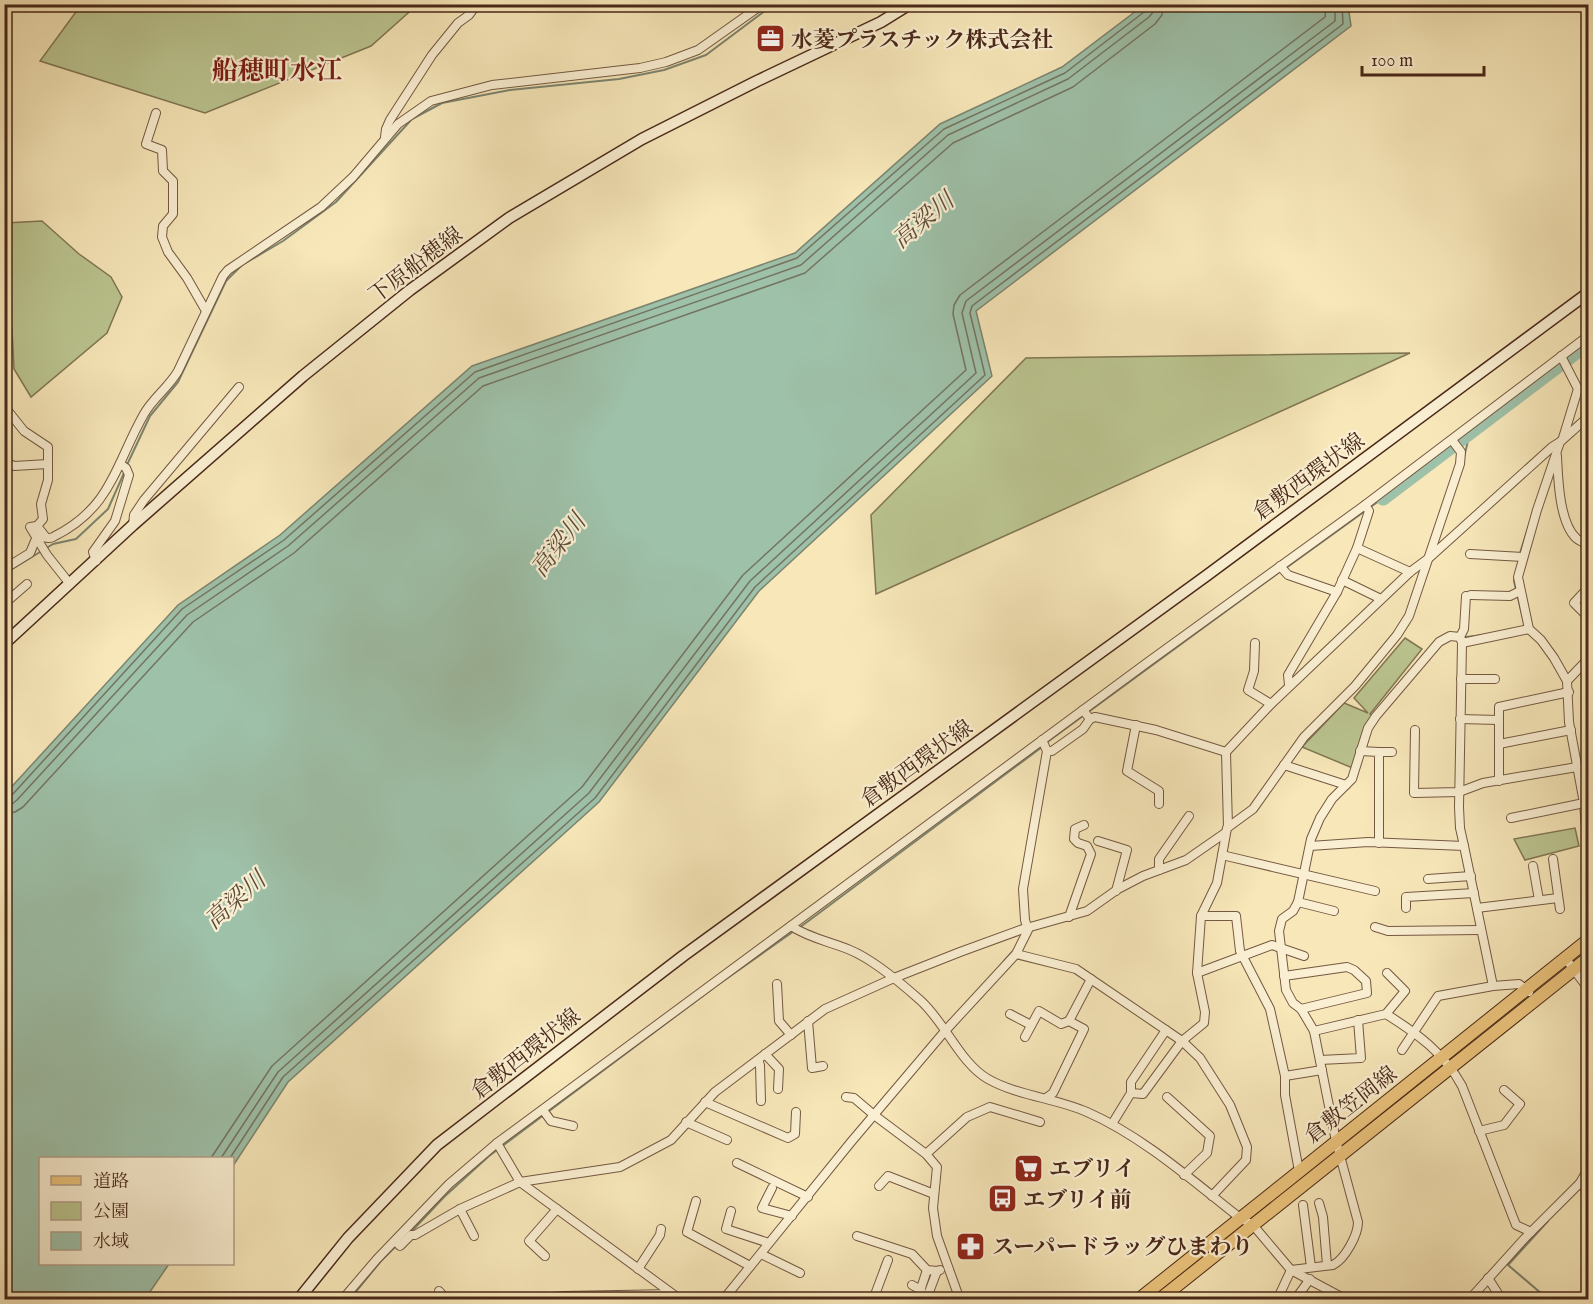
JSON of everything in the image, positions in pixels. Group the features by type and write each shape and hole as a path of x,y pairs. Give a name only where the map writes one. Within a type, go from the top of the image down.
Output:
{"main road":[{"name":"下原船穂線","path":"4,644 133,525 303,376 410,290 509,218 642,140 880,22 910,4"},
{"name":"倉敷西環状線","path":"298,1299 348,1238 437,1145 683,956 1159,610 1588,293"},
{"name":"倉敷笠岡線","path":"1163,1299 1340,1155 1527,989 1588,940"},
{"name":"倉敷笠岡線","path":"1138,1299 1336,1141 1536,1000 1588,958"}],"street":[{"path":"385,138 390,120 432,55 477,4"},
{"path":"40,538 49,539 97,505 123,466 147,409 172,382 228,270 321,207 353,177 385,138 416,110 431,100 492,85 640,68 666,62 698,50 764,4"},
{"path":"156,113 146,144 162,150 163,171 173,181 173,214 163,226 162,237 168,252 206,311"},
{"path":"342,1299 449,1185 499,1145 1367,508 1564,360 1588,336"},
{"path":"1564,360 1578,389 1520,557 1517,591 1529,629 1541,640 1567,681 1570,730 1577,767 1585,784 1584,803 1588,851"},
{"path":"133,525 134,515 144,500 239,387"},
{"path":"4,406 24,431 48,447 48,480 41,504 43,519 37,526 30,527 47,555 70,584"},
{"path":"1131,1093 1143,1094 1182,1041 1204,1023 1197,974 1201,916 1217,883 1226,830 1226,752 1289,685 1410,572 1429,558 1588,417"},
{"path":"397,1243 400,1246 411,1235 415,1235 460,1209 520,1182 620,1167 670,1140 705,1102 732,1078 825,1009 960,952 1028,928 1087,911 1117,888 1159,867 1186,860 1253,810 1286,766 1304,737 1355,686 1409,616 1460,464 1461,452 1454,443"},
{"path":"1560,443 1561,503 1568,526 1576,538 1588,545"},
{"path":"4,461 14,466 48,464"},
{"path":"96,561 93,552 116,521 129,475 123,466"},
{"path":"1289,685 1288,675 1337,592 1357,548 1367,508"},
{"path":"4,569 30,553 40,538 37,526"},
{"path":"1357,548 1410,572"},
{"path":"1470,554 1520,557"},
{"path":"1282,569 1337,592"},
{"path":"1342,580 1381,599"},
{"path":"4,604 27,584"},
{"path":"1588,588 1574,603 1588,617"},
{"path":"1493,986 1460,828 1461,640 1468,596 1510,596 1517,591"},
{"path":"1291,1270 1339,1262 1358,1230 1358,1222 1336,1141 1314,1031 1300,1009 1293,1004 1286,990 1279,931 1282,918 1293,911 1298,902 1310,846 1320,818 1332,799 1352,778 1368,728 1439,642 1450,636 1461,640 1529,629"},
{"path":"1255,643 1254,671 1248,690 1271,704"},
{"path":"1567,681 1588,659"},
{"path":"1461,679 1495,679"},
{"path":"1499,781 1499,707 1569,692"},
{"path":"1086,715 1136,725 1226,752"},
{"path":"1044,746 1052,751 1083,729 1086,715"},
{"path":"1460,719 1498,720"},
{"path":"1136,725 1127,771 1159,791 1159,804"},
{"path":"1415,730 1414,793 1459,792 1483,783 1577,767"},
{"path":"1498,744 1570,730"},
{"path":"726,1299 749,1266 792,1216 872,1114 944,1029 1016,954 1027,937 1023,889 1044,746"},
{"path":"1360,751 1392,752"},
{"path":"1378,752 1378,843"},
{"path":"1286,766 1346,785"},
{"path":"1511,818 1584,803"},
{"path":"1159,867 1159,859 1189,816"},
{"path":"1069,915 1091,854 1087,846 1074,839 1075,829 1084,825"},
{"path":"1098,841 1127,850 1117,888"},
{"path":"1310,846 1378,843 1464,846"},
{"path":"1222,855 1374,891"},
{"path":"1554,859 1560,909"},
{"path":"1533,866 1539,900"},
{"path":"1428,879 1471,876"},
{"path":"1406,908 1406,897 1474,893"},
{"path":"1477,908 1558,898"},
{"path":"1298,902 1334,911"},
{"path":"1201,916 1236,916 1240,951 1269,1009 1285,1076 1285,1095 1299,1171"},
{"path":"1375,927 1388,931 1481,930"},
{"path":"795,928 851,950 894,978 922,1001 970,1062 986,1078 1009,1088 1079,1109 1112,1124 1138,1140 1240,1218 1253,1225 1291,1270 1347,1299"},
{"path":"1197,974 1272,945 1305,956"},
{"path":"1016,954 1076,969 1182,1041 1200,1058 1230,1105 1247,1147 1246,1160 1212,1196"},
{"path":"1566,959 1573,971 1584,983 1588,983"},
{"path":"1284,976 1347,967 1366,981 1368,993 1300,1009"},
{"path":"1314,1031 1386,1014 1405,991 1387,973"},
{"path":"1025,1037 1038,1011 1061,1024 1069,1021 1091,979"},
{"path":"777,984 779,1022 790,1035"},
{"path":"1402,1050 1438,996 1493,986 1519,984 1527,989 1536,1000"},
{"path":"1010,1014 1031,1025"},
{"path":"1386,1014 1415,1032 1447,1062 1462,1086 1516,1225 1532,1232"},
{"path":"1320,1060 1361,1058 1358,1020"},
{"path":"808,1021 812,1068 823,1066"},
{"path":"1046,1098 1053,1093 1084,1029 1069,1021"},
{"path":"1112,1124 1131,1093 1131,1082 1166,1030"},
{"path":"765,1054 779,1069 778,1089"},
{"path":"758,1060 760,1101"},
{"path":"1285,1076 1322,1070"},
{"path":"1479,1131 1504,1125 1520,1104 1504,1090"},
{"path":"1167,1096 1210,1136 1207,1153 1184,1175"},
{"path":"846,1097 854,1098 926,1154 937,1167 933,1208 937,1236 960,1299"},
{"path":"705,1102 788,1138 795,1134 796,1112"},
{"path":"926,1154 967,1117 990,1107 1040,1122"},
{"path":"544,1112 550,1121 573,1126"},
{"path":"686,1122 727,1140"},
{"path":"499,1145 520,1182 681,1299"},
{"path":"736,1163 806,1196"},
{"path":"1469,1299 1580,1183 1588,1169"},
{"path":"879,1186 888,1176 934,1194"},
{"path":"1580,1183 1588,1190"},
{"path":"772,1188 762,1208 792,1216"},
{"path":"696,1201 687,1232 749,1266"},
{"path":"1319,1203 1323,1217 1327,1265"},
{"path":"1303,1205 1311,1267"},
{"path":"460,1209 474,1236"},
{"path":"545,1256 530,1241 557,1209"},
{"path":"731,1211 726,1229 769,1243"},
{"path":"639,1269 660,1235 661,1229"},
{"path":"857,1236 912,1254 927,1270 948,1269"},
{"path":"761,1254 800,1273"},
{"path":"873,1299 888,1260"},
{"path":"917,1299 927,1270"},
{"path":"1277,1299 1291,1270"},
{"path":"926,1299 937,1271"},
{"path":"1488,1278 1502,1299"},
{"path":"1297,1299 1310,1280"},
{"path":"912,1285 921,1290"},
{"path":"439,1291 447,1299"},
{"path":"520,1299 672,1294"}],"green space":[{"path":"81,5 417,5 371,46 205,113 40,61"},
{"path":"42,221 79,254 111,277 122,297 107,333 31,397 14,369 12,329 9,316 5,314 5,223"},
{"path":"1410,353 876,594 871,515 1026,358"},
{"path":"1405,638 1422,649 1370,714 1376,717 1355,769 1302,747 1344,703 1368,713 1354,698"},
{"path":"1575,828 1579,846 1525,860 1514,839"}],"water":[{"name":"高梁川","path":"1144,5 1348,5 1351,26 976,311 992,376 759,591 599,802 288,1082 234,1164 234,1157 39,1157 39,1265 168,1265 145,1299 5,1299 5,794 178,605 280,535 472,366 795,253 940,124 1062,67"}],"waterway":[{"path":"126,467 150,416 178,382 226,281 242,265 283,241 336,202 412,119 442,103 510,90 619,79 664,70 706,55 774,4"},
{"path":"1383,498 1588,343"},
{"path":"1464,457 1470,433"},
{"path":"4,574 53,544 76,539 108,509 124,473"},
{"path":"1286,568 1383,498"},
{"path":"1520,553 1530,522"},
{"path":"1519,559 1514,581 1524,623"},
{"path":"1046,743 1281,571"},
{"path":"1466,637 1483,635"},
{"path":"1305,743 1317,729"},
{"path":"799,928 1042,747"},
{"path":"1144,872 1155,868"},
{"path":"410,1233 444,1197 489,1156 716,986 794,931"},
{"path":"1004,961 1014,950"},
{"path":"1548,1221 1508,1265 1549,1300"},
{"path":"349,1300 397,1245"},
{"path":"682,1296 712,1300"}],"place":[{"name":"水菱プラスチック株式会社","path":"770,39"},
{"name":"エブリイ","path":"1028,1168"},
{"name":"エブリイ前","path":"1002,1199"},
{"name":"スーパードラッグひまわり","path":"971,1246"}],"district":[{"name":"船穂町水江","path":"277,70"}]}
